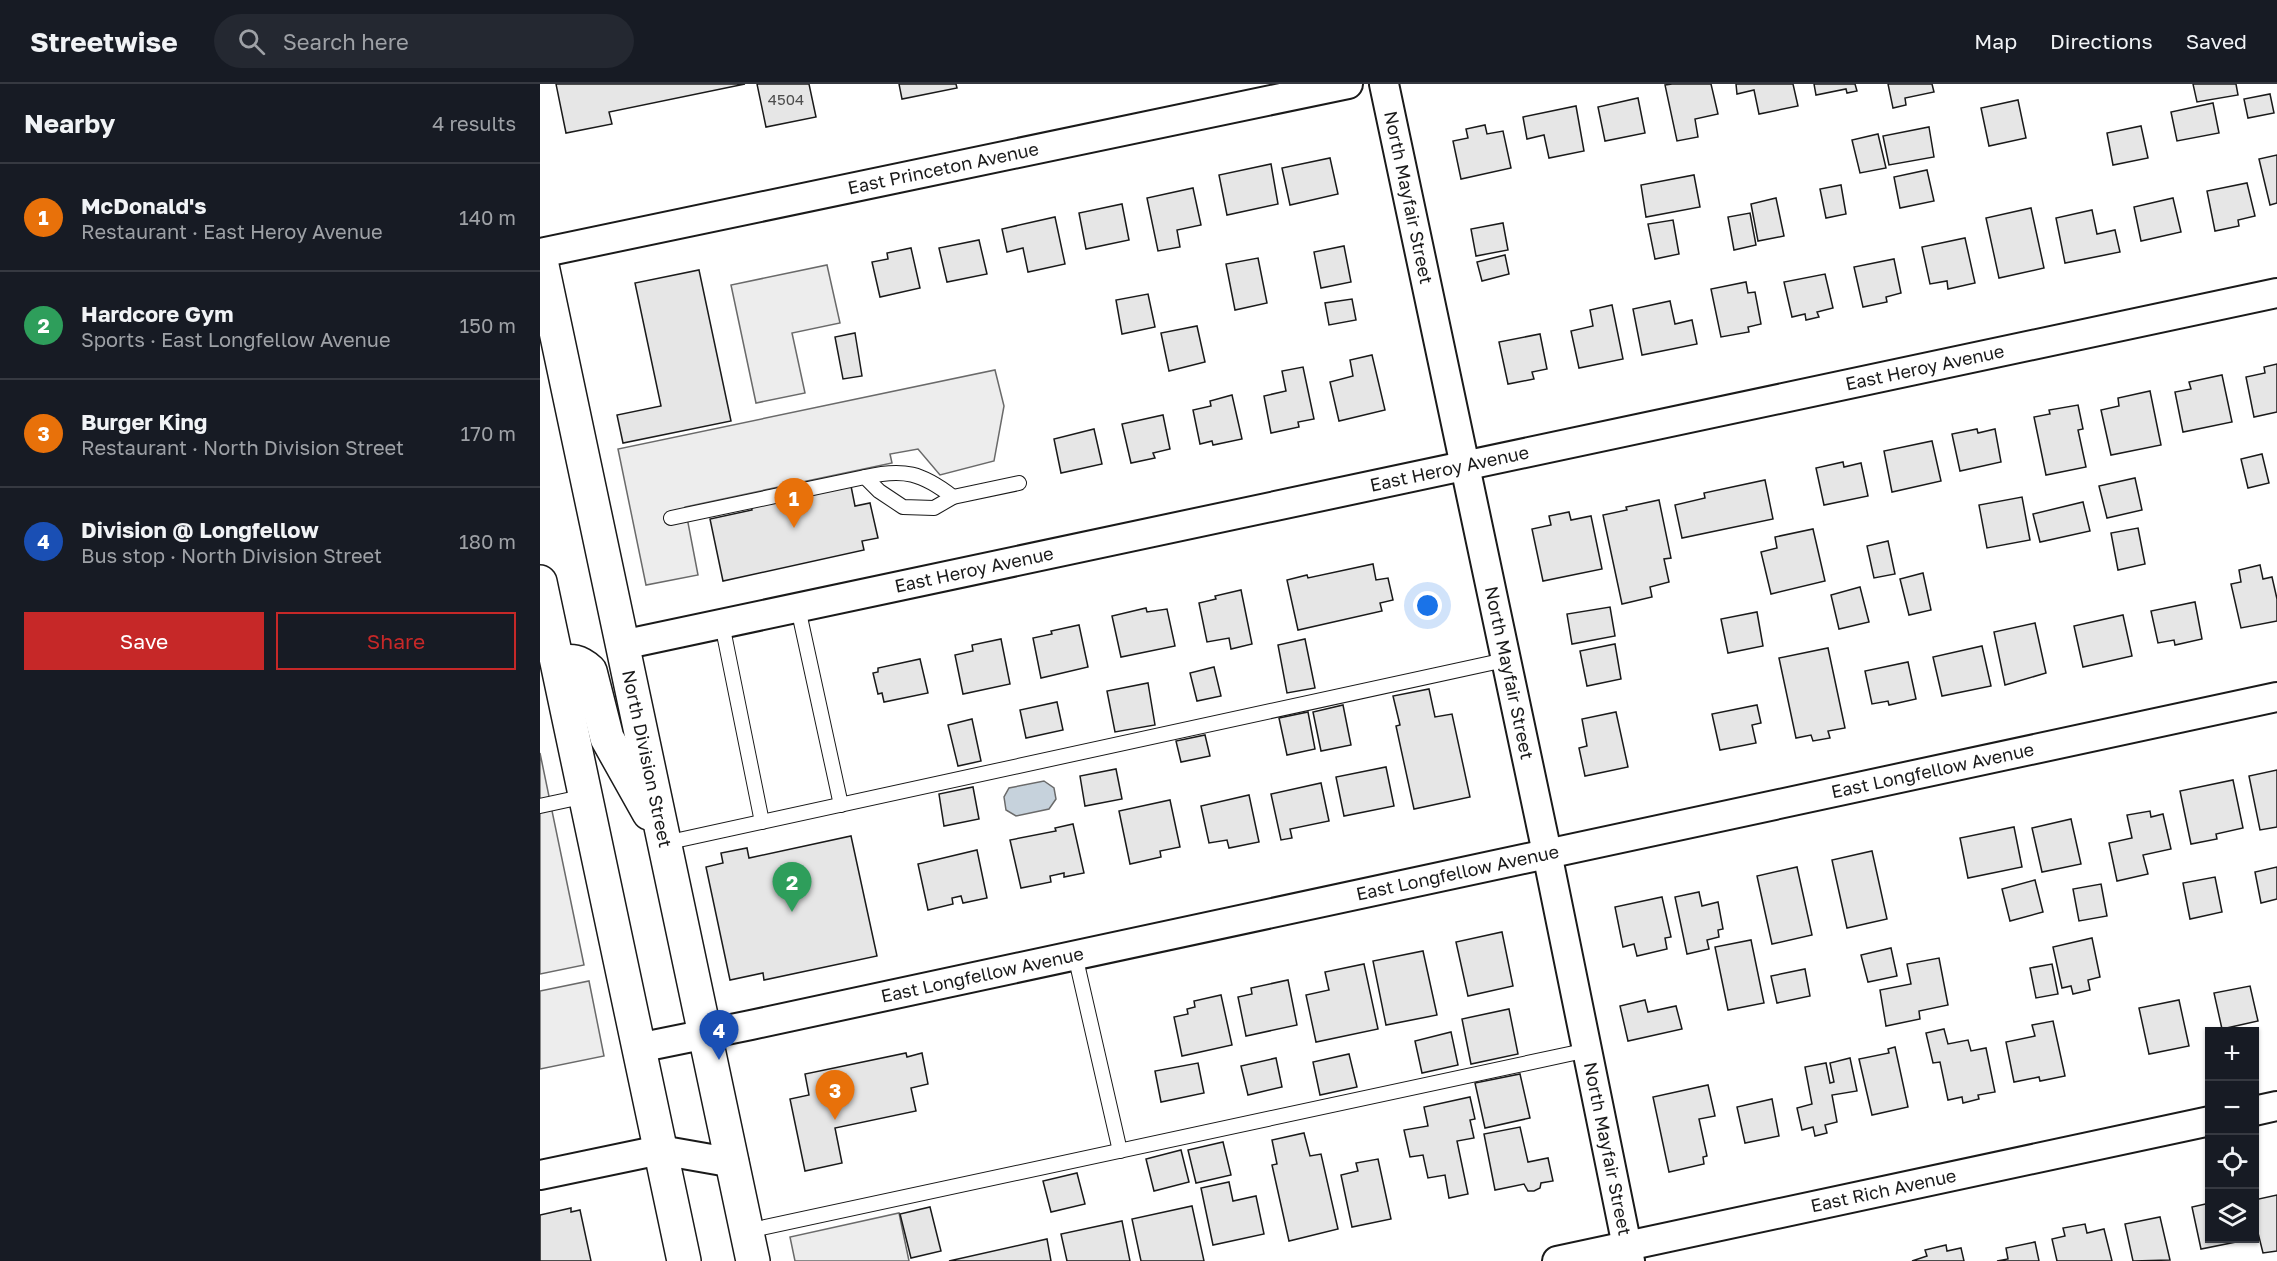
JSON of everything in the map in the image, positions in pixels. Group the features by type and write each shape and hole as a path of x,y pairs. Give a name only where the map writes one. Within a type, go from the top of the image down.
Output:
{"main road":[{"name":"North Division Street","path":"540,255 750,1246"},
{"path":"540,582 549,665 586,796 684,1261"},
{"path":"549,665 571,660 582,664 590,671 607,738 666,843"}],"street":[{"name":"East Princeton Avenue","path":"540,255 1348,84"},
{"name":"North Mayfair Street","path":"1384,84 1629,1253"},
{"name":"East Heroy Avenue","path":"622,645 2277,292"},
{"name":"East Longfellow Avenue","path":"638,1048 2277,697"},
{"path":"2259,1110 2277,1106"},
{"name":"East Rich Avenue","path":"1557,1261 1629,1253 2205,1122"},
{"path":"540,1175 660,1150 734,1163"}],"lane":[{"path":"671,518 884,472 908,473 933,482 953,497"},
{"path":"865,477 879,491 903,507 934,508 953,497 1019,483"},
{"path":"798,608 841,805"},
{"path":"722,624 762,822"},
{"path":"666,843 1505,660"},
{"path":"540,806 586,796"},
{"path":"1075,955 1120,1151"},
{"path":"750,1246 1120,1151 1588,1050"}],"shaded area":[{"path":"827,265 840,323 792,333 805,393 756,403 731,285"},
{"path":"995,370 1004,406 994,461 940,475 918,449 890,454 892,463 685,507 698,575 646,585 618,449"},
{"path":"540,753 584,965 540,974"},
{"path":"1044,781 1054,788 1056,799 1049,809 1016,816 1006,810 1004,797 1009,788"},
{"path":"589,981 604,1056 540,1069 540,991"},
{"path":"899,1213 909,1261 795,1261 790,1237"}],"building":[{"path":"556,84 745,84 609,112 612,124 566,133"},
{"path":"757,84 809,84 816,117 766,127"},
{"path":"899,84 956,84 957,88 902,99"},
{"path":"1711,84 1718,114 1695,119 1698,137 1677,141 1665,85"},
{"path":"1736,84 1793,84 1798,106 1759,114 1754,90 1737,94"},
{"path":"1814,84 1855,84 1857,91 1847,93 1846,89 1816,95"},
{"path":"1888,84 1932,84 1934,92 1905,98 1906,105 1893,108"},
{"path":"2193,84 2236,84 2238,95 2197,102"},
{"path":"2270,94 2274,113 2248,118 2244,99"},
{"path":"1638,98 1645,133 1605,141 1598,107"},
{"path":"2018,100 2026,138 1989,146 1981,108"},
{"path":"2213,103 2219,133 2177,141 2171,112"},
{"path":"1576,106 1584,151 1549,158 1544,135 1527,139 1523,117"},
{"path":"1485,125 1487,134 1503,131 1511,168 1461,179 1453,141 1468,138 1466,129"},
{"path":"2141,126 2148,158 2113,165 2107,133"},
{"path":"1929,127 1934,157 1889,165 1883,136"},
{"path":"1878,134 1886,168 1860,173 1852,140"},
{"path":"2277,155 2277,203 2270,205 2259,159"},
{"path":"1330,158 1338,194 1290,205 1282,168"},
{"path":"1271,164 1278,204 1227,215 1219,175"},
{"path":"1927,170 1934,201 1900,208 1894,177"},
{"path":"1694,175 1700,207 1646,217 1641,185"},
{"path":"2247,183 2255,216 2238,220 2239,226 2215,231 2207,191"},
{"path":"1841,185 1846,214 1826,218 1820,189"},
{"path":"1193,188 1201,225 1177,230 1180,247 1158,251 1147,198"},
{"path":"1776,198 1784,236 1758,241 1751,204"},
{"path":"2173,198 2181,232 2141,241 2134,207"},
{"path":"1122,204 1129,240 1086,249 1079,213"},
{"path":"2031,208 2044,268 1999,278 1986,218"},
{"path":"2092,210 2097,234 2115,230 2120,252 2065,263 2056,218"},
{"path":"1750,213 1756,245 1734,250 1728,217"},
{"path":"1055,217 1065,264 1028,272 1023,248 1007,252 1002,229"},
{"path":"1673,220 1679,254 1655,259 1648,224"},
{"path":"1503,223 1508,250 1476,256 1471,229"},
{"path":"1965,238 1975,283 1948,289 1947,281 1930,284 1922,247"},
{"path":"979,240 987,274 947,282 939,248"},
{"path":"1344,246 1351,282 1321,288 1314,252"},
{"path":"911,248 920,288 880,297 872,262 888,259 887,253"},
{"path":"1505,255 1509,274 1482,281 1477,262"},
{"path":"1258,258 1267,303 1235,310 1226,264"},
{"path":"1894,259 1901,293 1886,297 1887,302 1863,307 1854,267"},
{"path":"699,270 731,421 623,443 617,415 661,406 635,283"},
{"path":"1825,274 1833,308 1817,312 1819,317 1806,320 1805,314 1792,317 1784,282"},
{"path":"1746,282 1748,293 1755,292 1761,324 1748,327 1749,332 1721,337 1711,289"},
{"path":"1148,294 1155,327 1122,334 1116,300"},
{"path":"1352,299 1356,320 1329,325 1325,303"},
{"path":"1670,301 1675,324 1692,320 1697,344 1642,355 1633,309"},
{"path":"1612,305 1623,359 1579,368 1571,331 1593,326 1590,310"},
{"path":"1197,326 1205,362 1169,371 1161,333"},
{"path":"855,333 862,376 843,379 835,337"},
{"path":"1540,334 1547,369 1532,372 1534,379 1508,384 1499,342"},
{"path":"1372,355 1385,410 1339,421 1330,382 1353,376 1350,360"},
{"path":"2277,364 2277,412 2254,417 2246,377 2265,373 2264,367"},
{"path":"1303,367 1314,419 1298,422 1299,427 1271,433 1264,396 1286,391 1282,371"},
{"path":"2222,375 2232,422 2183,432 2175,392 2191,389 2189,382"},
{"path":"2150,391 2161,445 2111,455 2101,410 2119,406 2118,398"},
{"path":"1232,395 1242,439 1213,445 1212,441 1200,444 1193,410 1211,406 1210,401"},
{"path":"2078,405 2083,429 2078,430 2086,467 2046,475 2034,417 2050,414 2049,410"},
{"path":"1163,415 1170,449 1153,453 1155,458 1131,463 1122,424"},
{"path":"1094,429 1102,464 1061,473 1054,439"},
{"path":"1977,429 1978,433 1995,429 2001,462 1960,471 1952,434"},
{"path":"1932,441 1941,481 1892,492 1884,451"},
{"path":"2262,454 2269,483 2248,488 2241,459"},
{"path":"1843,462 1844,467 1861,463 1868,496 1824,505 1816,468"},
{"path":"2135,478 2142,510 2107,518 2099,486"},
{"path":"1765,480 1773,519 1682,538 1675,505 1705,498 1704,493"},
{"path":"850,481 855,506 870,503 878,538 862,541 864,550 723,581 710,519 752,510 750,503"},
{"path":"2022,497 2030,540 1987,548 1979,505"},
{"path":"1659,500 1671,558 1664,559 1669,582 1650,587 1652,597 1622,604 1603,515"},
{"path":"2083,502 2090,531 2040,542 2033,514"},
{"path":"1569,512 1571,520 1591,516 1602,569 1543,581 1532,529 1551,525 1549,516"},
{"path":"2138,528 2145,564 2118,570 2111,533"},
{"path":"1813,529 1825,581 1771,594 1761,552 1777,548 1775,537"},
{"path":"1888,541 1895,574 1874,578 1867,546"},
{"path":"1373,564 1376,580 1388,578 1393,600 1380,603 1382,611 1298,630 1287,580 1307,575 1308,578"},
{"path":"2260,565 2263,579 2272,577 2277,599 2277,621 2241,628 2231,584 2241,582 2239,570"},
{"path":"1923,573 1931,610 1909,615 1900,579"},
{"path":"1860,587 1869,622 1839,629 1831,595"},
{"path":"1241,590 1252,644 1231,649 1229,638 1207,642 1199,603 1216,599 1215,596"},
{"path":"2195,602 2202,639 2175,645 2174,640 2158,643 2151,611"},
{"path":"1610,607 1615,636 1572,644 1567,614"},
{"path":"1146,608 1147,612 1167,609 1175,646 1121,657 1112,616"},
{"path":"1757,612 1763,646 1728,653 1721,619"},
{"path":"2123,615 2132,656 2083,667 2074,626"},
{"path":"2035,623 2046,673 2005,685 1994,632"},
{"path":"1079,625 1088,667 1041,678 1033,638 1052,634 1051,631"},
{"path":"1001,639 1010,684 963,694 955,655 973,651 972,645"},
{"path":"1305,639 1315,688 1287,693 1278,645"},
{"path":"1615,644 1621,679 1587,686 1580,651"},
{"path":"1982,646 1991,686 1942,696 1933,657"},
{"path":"1828,648 1845,728 1828,731 1830,738 1813,741 1811,735 1796,738 1779,658"},
{"path":"920,659 928,693 884,702 882,693 878,694 873,673 878,672 878,668"},
{"path":"1908,662 1916,699 1889,705 1888,701 1872,704 1865,671"},
{"path":"1214,667 1221,696 1197,701 1190,673"},
{"path":"1148,683 1155,725 1115,732 1107,691"},
{"path":"1429,689 1435,717 1452,714 1470,797 1414,809 1396,726 1400,725 1393,696"},
{"path":"1057,702 1063,730 1026,738 1020,710"},
{"path":"1343,705 1351,745 1321,751 1313,712"},
{"path":"1757,705 1761,723 1752,725 1756,743 1720,750 1712,714"},
{"path":"1308,712 1315,749 1287,755 1279,718"},
{"path":"1616,712 1628,767 1585,776 1579,748 1587,746 1582,719"},
{"path":"972,719 981,761 958,766 948,725"},
{"path":"1205,735 1210,756 1181,762 1176,741"},
{"path":"1386,767 1394,806 1344,816 1336,777"},
{"path":"1116,769 1122,799 1085,806 1080,776"},
{"path":"2277,770 2277,827 2260,830 2249,776"},
{"path":"2233,780 2243,828 2216,834 2217,839 2191,844 2180,791"},
{"path":"1321,783 1329,821 1290,829 1292,838 1281,840 1271,794"},
{"path":"973,787 979,819 944,826 939,794"},
{"path":"1249,795 1259,842 1229,848 1227,840 1209,843 1201,806"},
{"path":"1170,800 1180,847 1160,851 1161,857 1130,864 1119,811"},
{"path":"2150,811 2151,817 2163,814 2171,849 2143,855 2148,874 2117,881 2109,843 2132,838 2127,815"},
{"path":"2071,819 2081,864 2042,872 2032,828"},
{"path":"1073,824 1084,873 1064,877 1064,873 1050,876 1051,882 1021,888 1010,840 1056,831 1055,828"},
{"path":"2014,827 2022,867 1968,878 1960,838"},
{"path":"851,836 877,956 764,980 763,973 730,980 706,867 723,863 721,853 747,848 749,858"},
{"path":"977,850 987,898 963,903 961,896 952,898 953,904 928,910 918,864"},
{"path":"1872,851 1887,919 1847,928 1832,860"},
{"path":"1797,867 1812,935 1772,944 1757,876"},
{"path":"2277,867 2277,899 2261,903 2255,872"},
{"path":"2215,877 2222,912 2190,919 2183,883"},
{"path":"2035,880 2043,912 2010,921 2002,889"},
{"path":"2101,884 2107,916 2079,921 2073,889"},
{"path":"1699,892 1702,906 1718,902 1723,929 1718,930 1719,937 1707,940 1709,949 1687,954 1675,897"},
{"path":"1662,897 1671,937 1665,938 1667,949 1637,956 1634,944 1623,947 1615,907"},
{"path":"1502,932 1513,986 1468,996 1456,942"},
{"path":"2092,938 2100,977 2088,980 2090,990 2073,994 2071,986 2062,988 2053,947"},
{"path":"1751,940 1764,1003 1728,1010 1715,947"},
{"path":"1891,948 1897,976 1868,982 1861,955"},
{"path":"1423,951 1437,1015 1386,1025 1373,961"},
{"path":"1939,958 1948,1005 1919,1011 1920,1019 1886,1026 1880,990 1911,984 1907,964"},
{"path":"1364,964 1378,1029 1316,1042 1306,995 1329,990 1325,972"},
{"path":"2052,964 2058,994 2036,998 2030,968"},
{"path":"1805,969 1810,996 1777,1003 1771,976"},
{"path":"1288,980 1297,1025 1246,1036 1238,997 1252,994 1251,988"},
{"path":"2250,986 2258,1021 2222,1027 2214,993"},
{"path":"1221,995 1232,1045 1182,1056 1174,1017 1188,1014 1187,1009 1195,1007 1194,1001"},
{"path":"1645,1000 1648,1012 1676,1006 1682,1029 1628,1041 1620,1006"},
{"path":"2179,1000 2189,1046 2149,1054 2139,1008"},
{"path":"1509,1009 1518,1054 1471,1064 1462,1019"},
{"path":"2053,1021 2065,1076 2040,1081 2039,1077 2014,1082 2006,1042 2035,1036 2032,1025"},
{"path":"1944,1029 1948,1044 1968,1040 1971,1051 1986,1048 1995,1092 1978,1095 1979,1099 1963,1103 1962,1097 1948,1100 1940,1062 1933,1063 1926,1033"},
{"path":"1451,1032 1458,1065 1422,1073 1415,1041"},
{"path":"1895,1047 1908,1107 1872,1115 1859,1059 1889,1053 1888,1049"},
{"path":"906,1053 907,1057 922,1053 928,1084 911,1088 916,1111 835,1128 842,1163 805,1171 790,1099 809,1095 805,1074"},
{"path":"1349,1054 1357,1087 1320,1095 1313,1062"},
{"path":"1276,1058 1282,1087 1248,1095 1241,1066"},
{"path":"1850,1058 1857,1091 1832,1095 1837,1122 1825,1125 1827,1133 1815,1136 1813,1127 1802,1130 1797,1108 1812,1104 1805,1067 1826,1063 1830,1083 1834,1082 1830,1063"},
{"path":"1198,1063 1204,1093 1161,1102 1155,1071"},
{"path":"1520,1074 1530,1118 1485,1128 1475,1083"},
{"path":"1708,1085 1715,1116 1699,1119 1707,1156 1703,1157 1704,1164 1669,1172 1653,1097"},
{"path":"1470,1097 1475,1119 1470,1120 1474,1138 1457,1141 1468,1194 1449,1198 1445,1175 1428,1178 1423,1155 1410,1157 1404,1130 1428,1126 1424,1107"},
{"path":"1772,1099 1779,1136 1745,1143 1737,1107"},
{"path":"1520,1127 1528,1162 1548,1158 1553,1181 1541,1183 1540,1188 1534,1191 1528,1191 1524,1184 1495,1190 1484,1134"},
{"path":"1304,1133 1310,1156 1321,1154 1338,1229 1289,1241 1272,1165 1277,1164 1272,1140"},
{"path":"1223,1142 1231,1175 1196,1183 1188,1150"},
{"path":"1181,1150 1189,1182 1154,1191 1146,1159"},
{"path":"1378,1159 1391,1219 1352,1227 1341,1175 1358,1171 1356,1163"},
{"path":"1077,1173 1085,1204 1051,1212 1043,1181"},
{"path":"1229,1182 1233,1201 1256,1196 1264,1234 1213,1245 1201,1188"},
{"path":"2277,1195 2277,1251 2263,1253 2259,1237 2259,1199"},
{"path":"2205,1204 2205,1243 2231,1243 2201,1249 2192,1207"},
{"path":"1192,1206 1204,1261 1141,1261 1132,1219"},
{"path":"930,1207 941,1251 911,1258 900,1214"},
{"path":"571,1208 571,1212 580,1210 591,1261 540,1261 540,1215"},
{"path":"2160,1217 2170,1260 2133,1261 2125,1224"},
{"path":"1122,1221 1130,1261 1067,1261 1061,1234"},
{"path":"2085,1224 2087,1233 2104,1229 2112,1261 2057,1261 2052,1239 2065,1236 2063,1228"},
{"path":"1047,1239 1051,1261 949,1261"},
{"path":"2035,1242 2039,1261 1997,1261 2008,1259 2006,1248"},
{"path":"1946,1245 1947,1251 1961,1248 1964,1261 1912,1261 1927,1256 1925,1250"}],"place":[{"name":"McDonald's","path":"794,528"},
{"name":"Hardcore Gym","path":"792,912"},
{"name":"Division @ Longfellow","path":"719,1060"},
{"name":"Burger King","path":"835,1120"}]}
